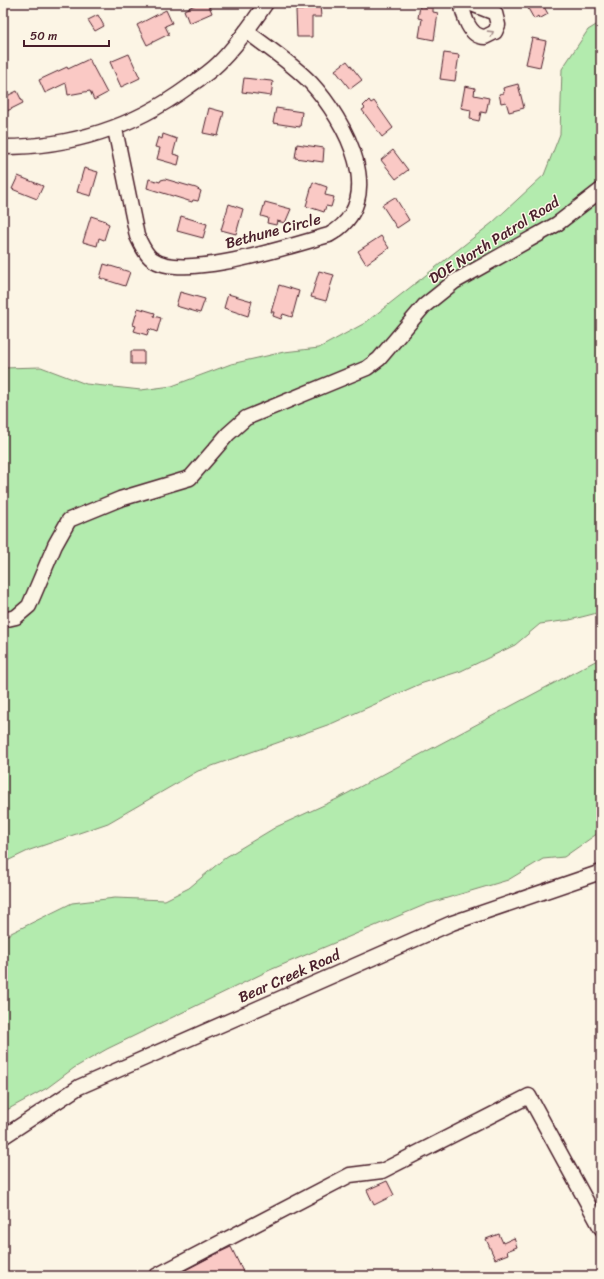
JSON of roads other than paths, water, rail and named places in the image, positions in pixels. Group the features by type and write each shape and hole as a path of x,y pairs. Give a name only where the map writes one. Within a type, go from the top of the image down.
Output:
{"street":[{"path":"3,147 34,147 70,142 115,129 160,107 205,75 219,63 246,31 266,3"},
{"path":"461,3 467,22 475,34 486,37 495,32 498,25 495,14 469,3"},
{"name":"Bethune Circle","path":"115,129 137,236 143,249 152,260 170,267 202,265 270,252 329,235 338,230 355,209 360,190 359,170 353,150 332,109 310,83 246,31"},
{"name":"DOE North Patrol Road","path":"3,620 16,617 29,606 55,545 69,520 120,499 190,478 228,434 246,418 367,368 379,358 424,306 454,282 556,224 601,190"},
{"name":"Bear Creek Road","path":"3,1137 79,1087 452,924 601,872"},
{"path":"156,1276 350,1175 382,1171 529,1096 601,1228"}]}
